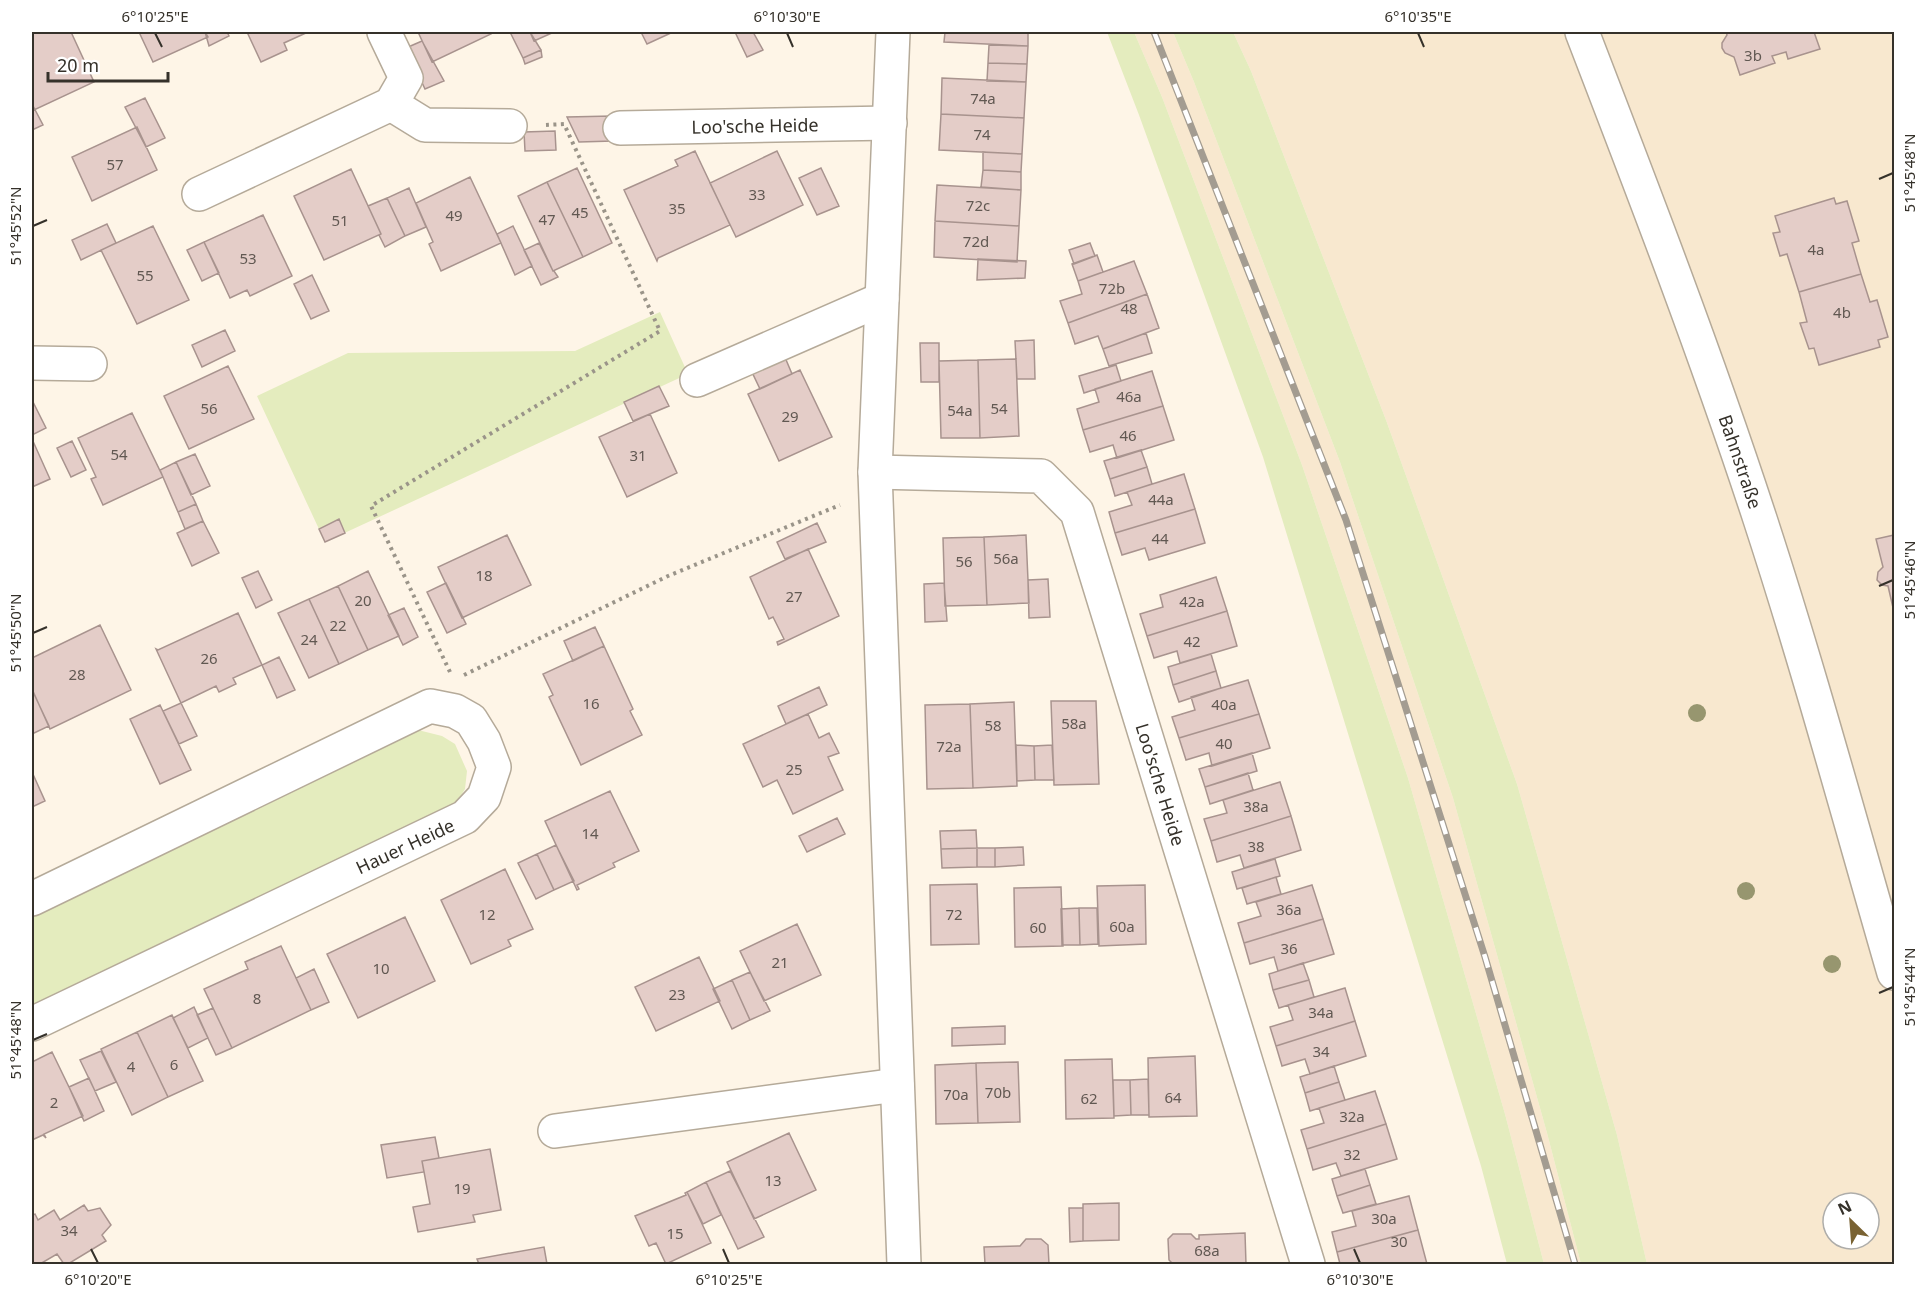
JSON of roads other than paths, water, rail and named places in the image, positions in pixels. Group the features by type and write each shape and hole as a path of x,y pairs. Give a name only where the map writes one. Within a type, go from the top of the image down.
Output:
{"street":[{"path":"199,194 391,104 406,78 384,32"},
{"path":"893,32 876,481 904,1264"},
{"name":"Bahnstraße","path":"1582,32 1661,236 1760,518 1831,749 1884,896 1894,973"},
{"path":"391,104 425,125 510,126"},
{"name":"Loo'sche Heide","path":"620,128 890,123"},
{"path":"697,380 882,299"},
{"path":"32,363 90,364"},
{"name":"Loo'sche Heide","path":"876,481 1041,476 1077,512 1308,1264"},
{"name":"Hauer Heide","path":"32,899 430,706 455,711 471,720 484,741 494,767 484,797 465,817 32,1024"},
{"path":"555,1131 897,1085"}],"railway":[{"path":"1154,32 1346,520 1485,957 1575,1264"}]}
